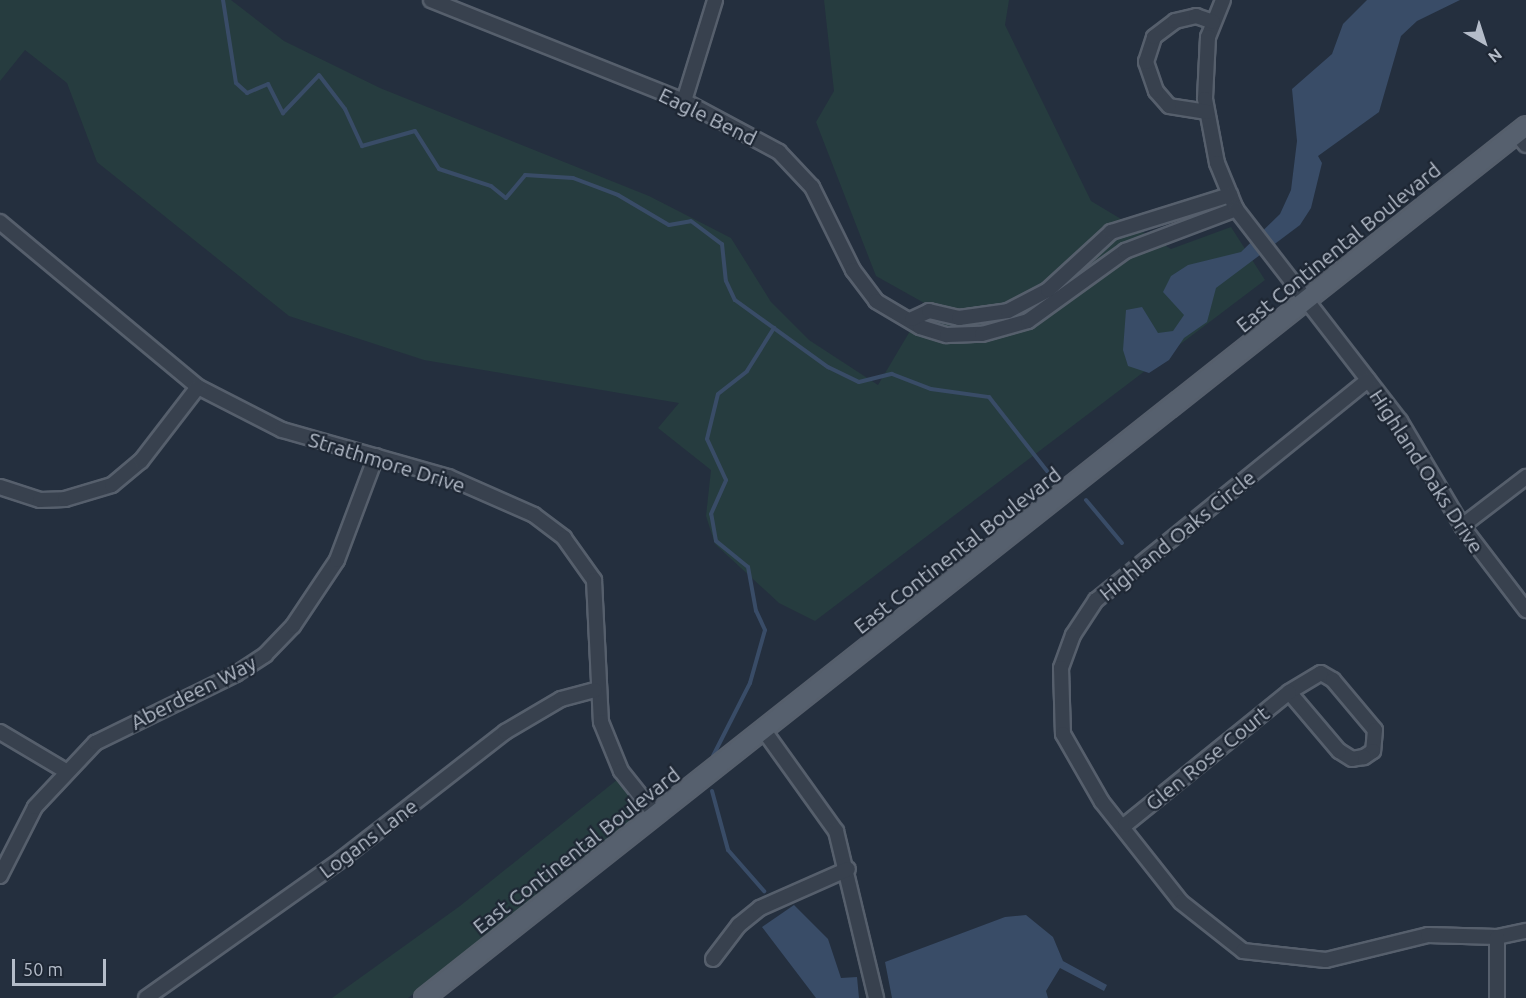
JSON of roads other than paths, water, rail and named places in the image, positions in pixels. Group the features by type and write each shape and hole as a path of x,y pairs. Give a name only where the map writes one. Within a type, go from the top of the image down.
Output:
{"main road":[{"name":"East Continental Boulevard","path":"424,998 765,732 1524,132"}],"street":[{"name":"Eagle Bend","path":"431,0 466,7 684,101 779,152 812,186 866,290 912,319 920,327 960,337 1006,330 1049,311 1092,272 1142,242 1236,209"},
{"path":"684,101 715,0"},
{"name":"Highland Oaks Drive","path":"1223,0 1213,22 1204,70 1207,112 1236,209 1368,380 1417,448 1462,526 1526,610"},
{"path":"1207,112 1169,106 1156,91 1146,62 1154,37 1174,21 1196,16 1213,22"},
{"path":"912,319 929,311 959,318 1008,311 1048,290 1111,232 1230,195"},
{"name":"Strathmore Drive","path":"0,222 198,387 282,430 448,477 534,515 564,538 594,580 599,619 595,690 601,722 621,771 656,815"},
{"name":"Highland Oaks Circle","path":"1368,380 1103,594 1073,635 1058,684 1063,734 1102,802 1125,825 1181,902 1207,927 1251,954 1326,960 1428,935 1497,937 1526,931"},
{"path":"0,488 40,500 88,494 111,485 141,461 198,387"},
{"name":"Aberdeen Way","path":"0,876 15,840 64,770 95,743 265,655 319,594 355,524 376,456"},
{"path":"1462,526 1526,477"},
{"name":"Glen Rose Court","path":"1125,825 1289,692 1321,673 1333,680 1375,730 1373,751 1352,759 1339,752 1289,692"},
{"name":"Logans Lane","path":"146,998 342,860 505,732 561,699 595,690"},
{"path":"0,732 64,770"},
{"path":"765,732 820,803 848,869 876,998"},
{"path":"713,959 738,925 760,908 848,869"},
{"path":"1497,937 1497,998"}],"water":[{"path":"1367,0 1460,0 1417,21 1401,36 1379,112 1318,156 1322,163 1311,208 1300,225 1216,288 1207,322 1184,338 1169,360 1149,373 1128,366 1123,350 1126,310 1142,307 1158,333 1173,331 1184,315 1163,292 1171,276 1188,265 1241,252 1280,214 1291,190 1297,141 1292,89 1332,54 1343,24"},
{"path":"794,905 828,939 841,978 857,977 859,998 816,998 762,927"},
{"path":"1026,915 1053,937 1063,961 1107,985 1104,991 1060,968 1046,991 1048,998 892,998 885,962 1005,917"}],"waterway":[{"path":"223,0 236,83 247,93 268,84 283,113 319,75 345,109 362,146 415,131 439,169 491,186 506,198 525,175 573,178 618,195 669,225 691,221 722,244 726,281 735,300 828,367 859,382 892,374 931,389 989,397 1047,471"},
{"path":"713,756 750,683 765,630 756,611 748,567 716,541 711,514 726,480 707,439 718,394 747,371 774,328"},
{"path":"1086,500 1122,543"},
{"path":"712,791 728,850 764,891"}]}
